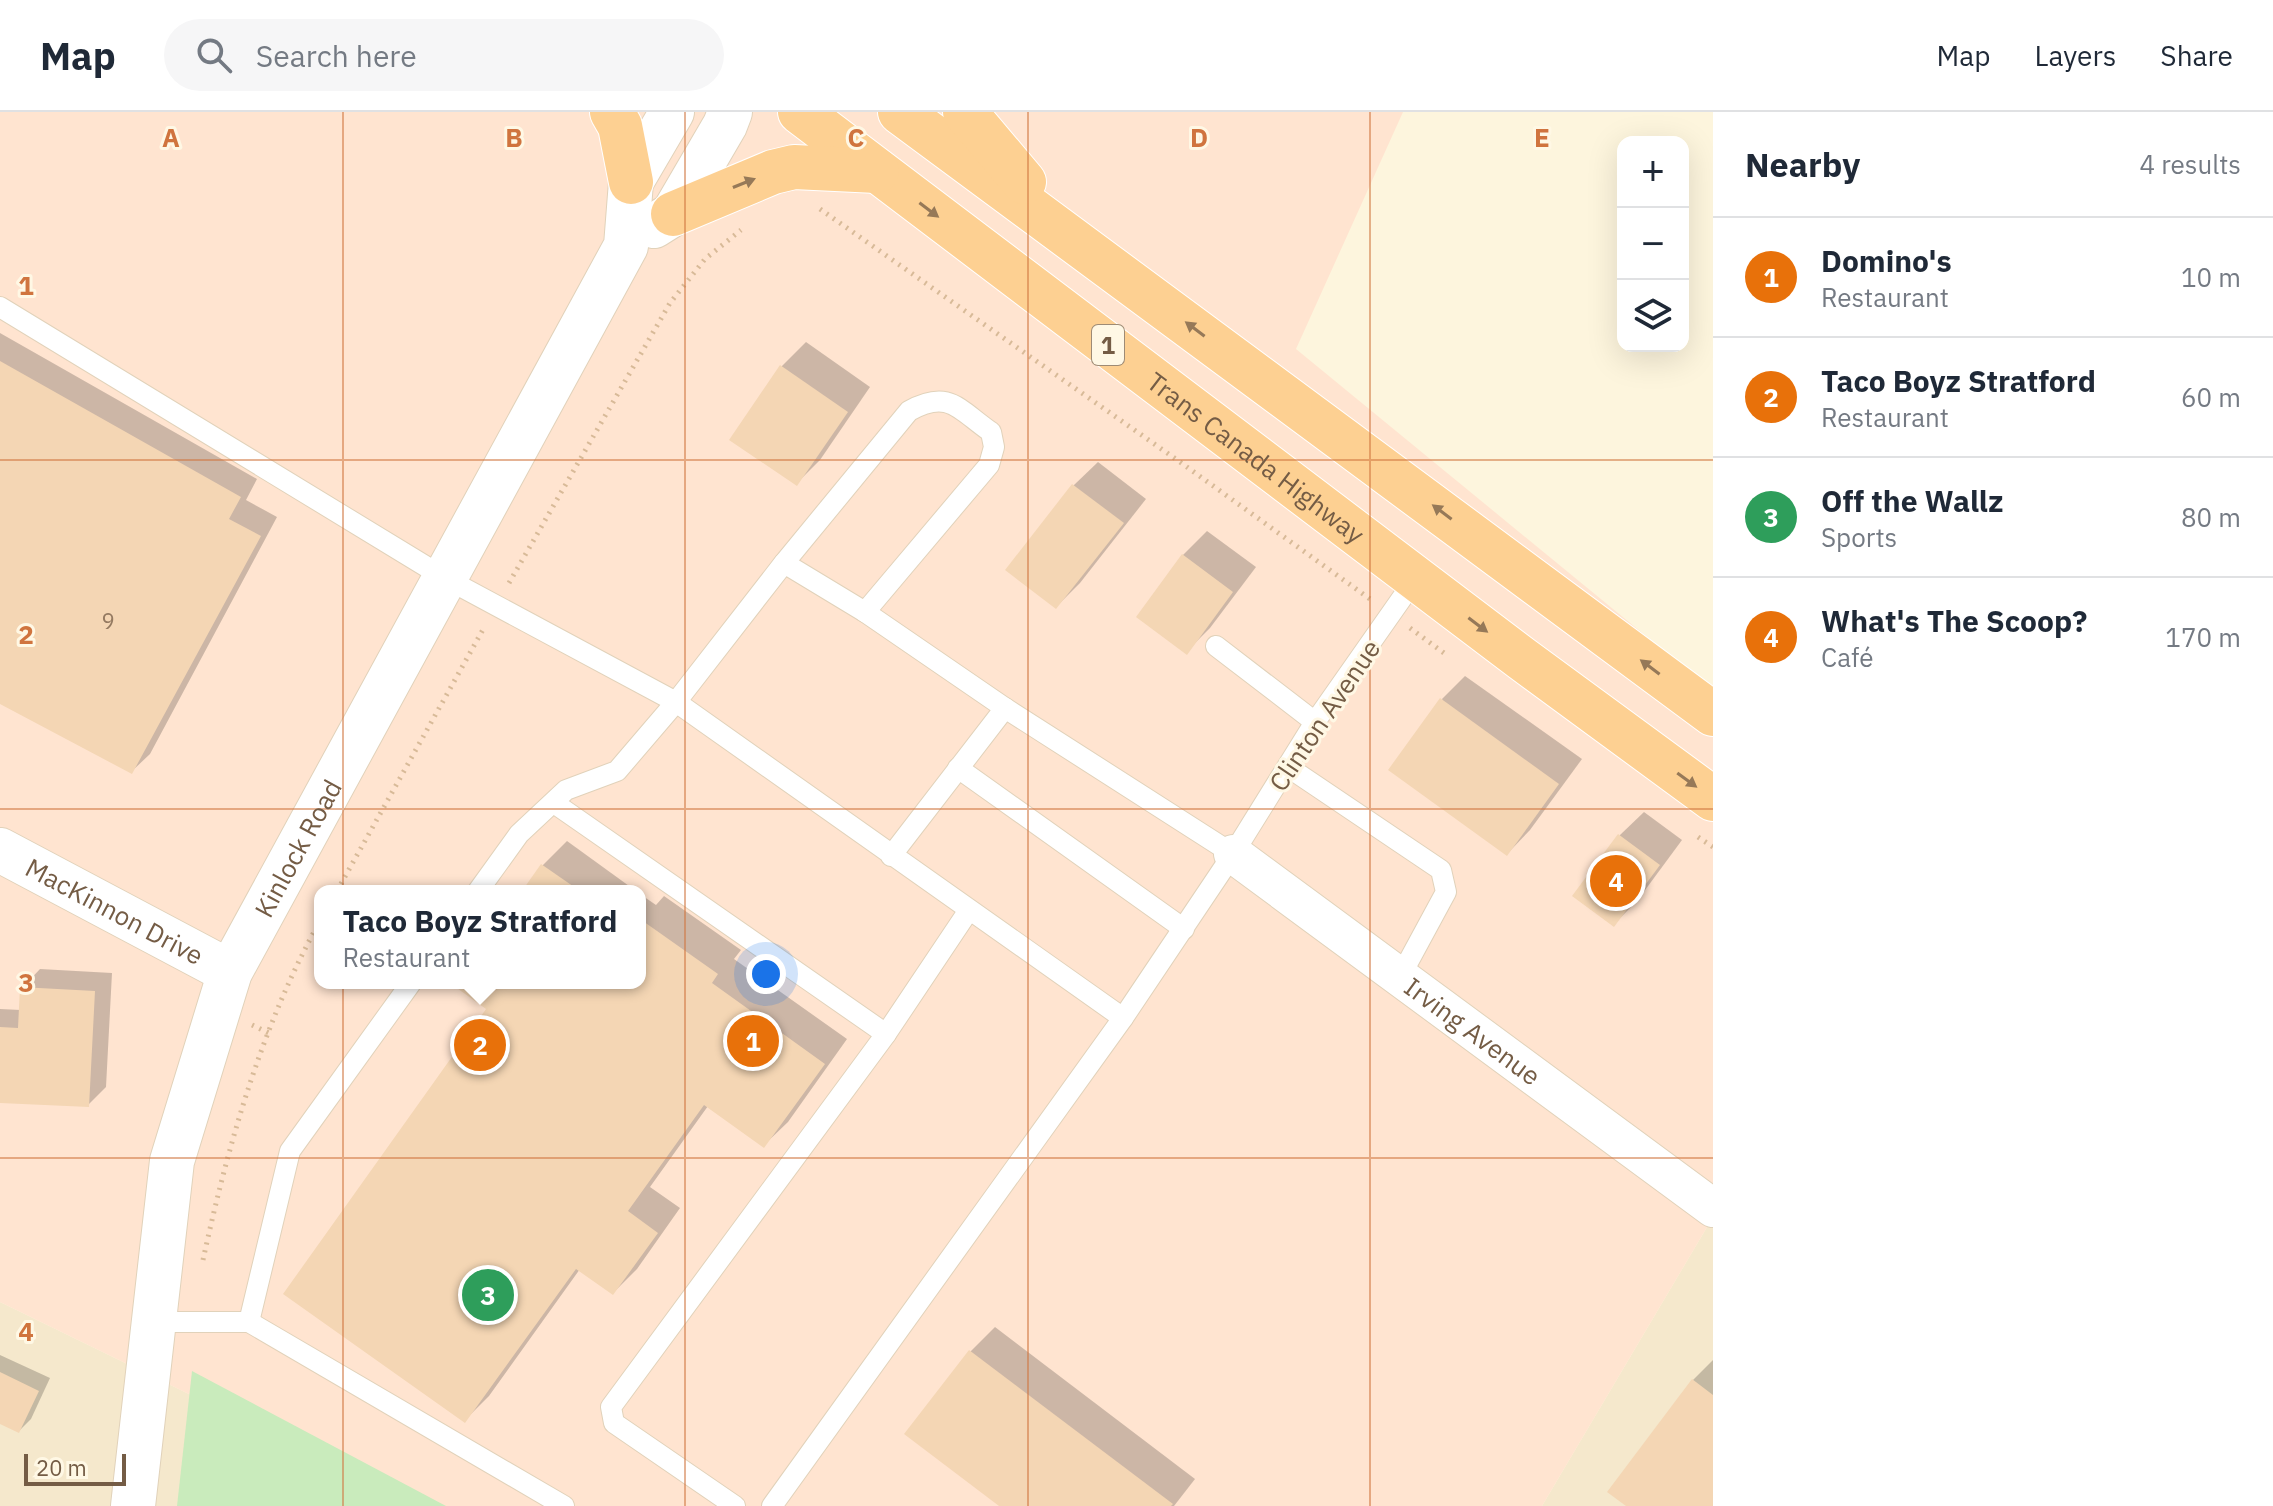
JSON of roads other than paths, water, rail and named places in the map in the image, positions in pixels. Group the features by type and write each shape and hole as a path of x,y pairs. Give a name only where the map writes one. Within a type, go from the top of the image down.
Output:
{"highway":[{"path":"612,112 620,126 631,182"},
{"name":"Trans Canada Highway","path":"800,112 1416,578 1700,814"},
{"name":"1","path":"900,112 1713,714"},
{"path":"965,112 1072,239"},
{"path":"673,214 773,172 794,167 877,171"}],"street":[{"name":"Kinlock Road","path":"133,1506 172,1161 230,972 626,246 631,182 672,112"},
{"name":"Kinlock Road","path":"626,246 673,214 730,112"},
{"name":"MacKinnon Drive","path":"0,850 230,972"},
{"name":"Irving Avenue","path":"1233,854 1713,1208"}],"lane":[{"path":"0,307 445,578 676,702 1123,1018"},
{"path":"482,885 519,834 566,790 617,771 909,411 929,400 947,401 991,432 994,447 989,465 865,612"},
{"path":"784,563 865,612 1005,708 1233,854"},
{"name":"Clinton Avenue","path":"772,1506 1123,1018 1233,854 1315,722 1416,578"},
{"path":"1216,646 1315,722"},
{"path":"891,856 1005,708"},
{"path":"1288,767 1441,870 1446,892 1400,977"},
{"path":"958,768 1184,929"},
{"path":"554,803 886,1034"},
{"path":"735,1506 614,1423 611,1407 886,1034 969,910"},
{"path":"249,1322 290,1151 407,989"},
{"path":"154,1322 249,1322 564,1506"}],"place":[{"name":"What's The Scoop?","path":"1616,881"},
{"name":"Domino's","path":"753,1041"},
{"name":"Taco Boyz Stratford","path":"480,1045"},
{"name":"Off the Wallz","path":"488,1295"}]}
